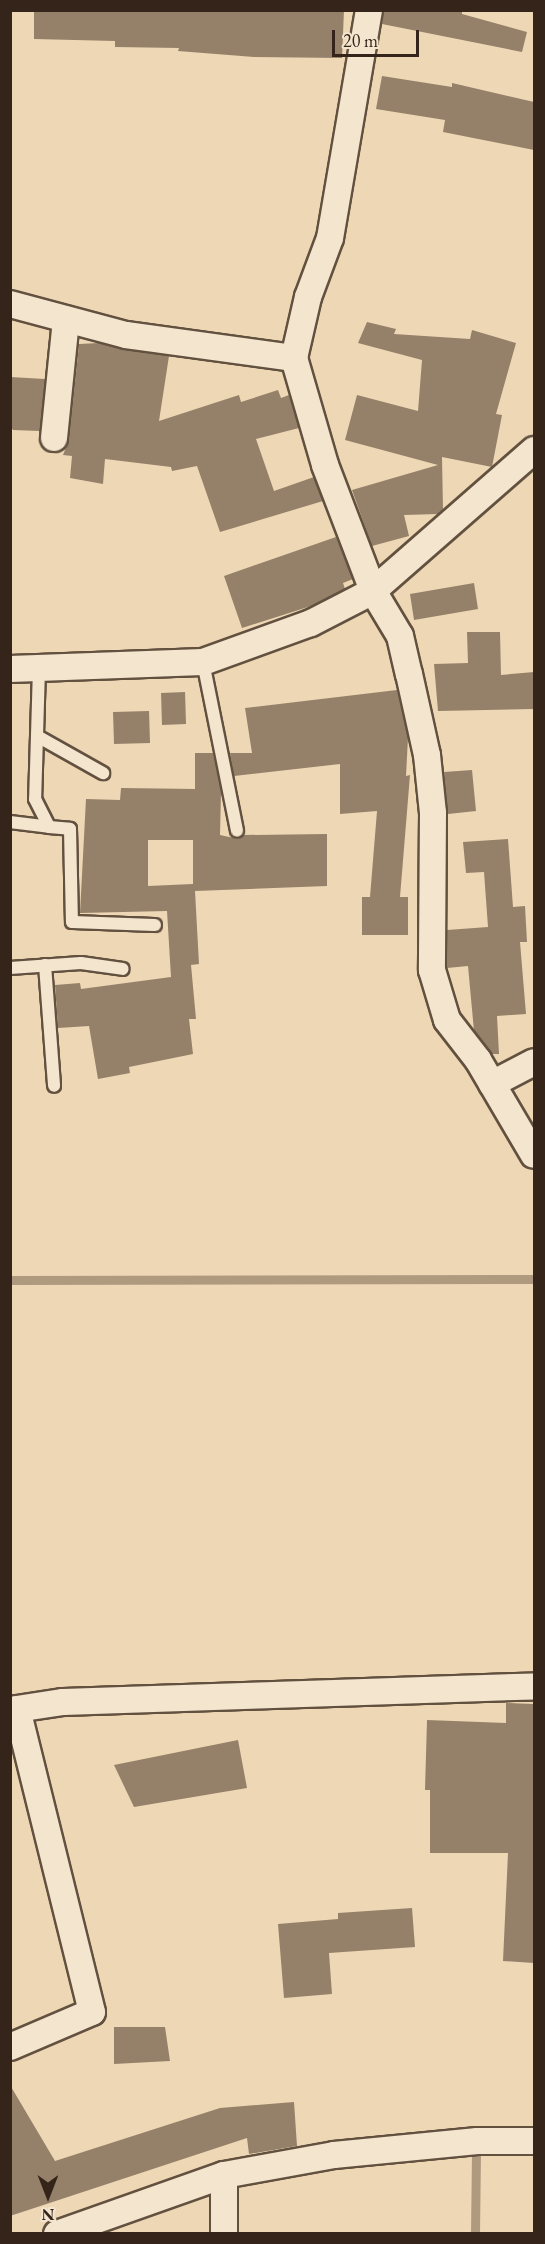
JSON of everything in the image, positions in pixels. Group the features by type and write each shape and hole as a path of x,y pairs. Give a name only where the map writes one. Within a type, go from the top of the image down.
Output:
{"street":[{"path":"369,10 330,238 308,297 294,358 325,465 373,591 400,636 427,754 434,862 432,970 447,1020 492,1084 534,1155"},
{"path":"10,304 126,335 294,358"},
{"path":"54,438 66,320"},
{"path":"10,669 202,662 311,623 373,591 534,450"},
{"path":"492,1084 534,1062"},
{"path":"10,2047 92,2012 14,1709 63,1702 534,1686"},
{"path":"57,2234 224,2175 334,2155 477,2141 534,2141"},
{"path":"224,2175 224,2234"}],"lane":[{"path":"202,662 237,831"},
{"path":"39,668 35,799 49,827"},
{"path":"37,736 103,773"},
{"path":"10,822 70,829 72,922 155,925"},
{"path":"10,968 81,963 123,969"},
{"path":"45,965 54,1086"}],"building":[{"path":"34,10 344,10 342,58 254,57 178,51 179,48 115,47 115,41 34,39"},
{"path":"384,10 462,10 462,14 527,32 522,52 382,24"},
{"path":"382,76 452,87 452,83 534,102 534,150 443,132 445,120 376,109"},
{"path":"367,322 396,329 394,334 470,339 472,330 516,343 496,414 502,415 492,467 442,457 443,510 438,514 404,515 409,536 372,546 352,490 438,465 345,440 357,395 418,411 422,360 358,343"},
{"path":"99,343 169,356 159,421 239,395 241,402 278,390 281,398 289,395 299,428 256,439 274,491 314,477 323,501 220,532 197,466 172,471 171,467 105,459 103,484 70,478 72,456 63,455 69,440 79,344"},
{"path":"10,377 45,379 40,431 13,430 10,426"},
{"path":"336,537 353,579 343,583 345,589 311,606 242,628 224,576"},
{"path":"474,583 478,609 414,620 410,594"},
{"path":"467,632 500,632 501,675 534,672 534,709 438,711 434,664 468,663"},
{"path":"397,690 408,738 406,776 410,775 400,897 408,897 408,935 362,935 362,897 370,897 377,811 340,814 340,764 234,776 230,753 252,753 245,708"},
{"path":"185,692 186,724 162,725 161,693"},
{"path":"149,711 150,743 114,744 113,712"},
{"path":"195,753 213,753 221,792 220,835 238,839 244,835 327,834 327,886 195,891 199,964 191,965 196,1019 189,1019 193,1054 129,1067 130,1073 98,1079 89,1026 58,1028 55,985 80,983 81,989 171,977 167,911 80,913 86,799 120,800 121,788 195,789","holes":["148,840 193,840 193,884 148,886"]},
{"path":"472,770 476,811 448,814 444,772"},
{"path":"508,839 513,907 525,906 527,942 520,942 526,1014 497,1016 499,1054 492,1054 474,1031 468,966 447,968 447,930 488,927 484,872 466,873 463,842"},
{"path":"506,1703 534,1704 534,1963 503,1961 508,1853 430,1853 430,1790 425,1790 427,1720 506,1723"},
{"path":"238,1740 247,1788 134,1807 114,1765"},
{"path":"412,1908 415,1947 329,1953 332,1994 284,1998 278,1924 338,1919 338,1913"},
{"path":"114,2027 165,2027 170,2061 114,2064"},
{"path":"10,2085 55,2161 220,2108 294,2102 297,2146 249,2154 247,2138 10,2216"}],"waterway":[{"path":"10,1280 534,1279"},
{"path":"475,2234 476,2153"}]}
